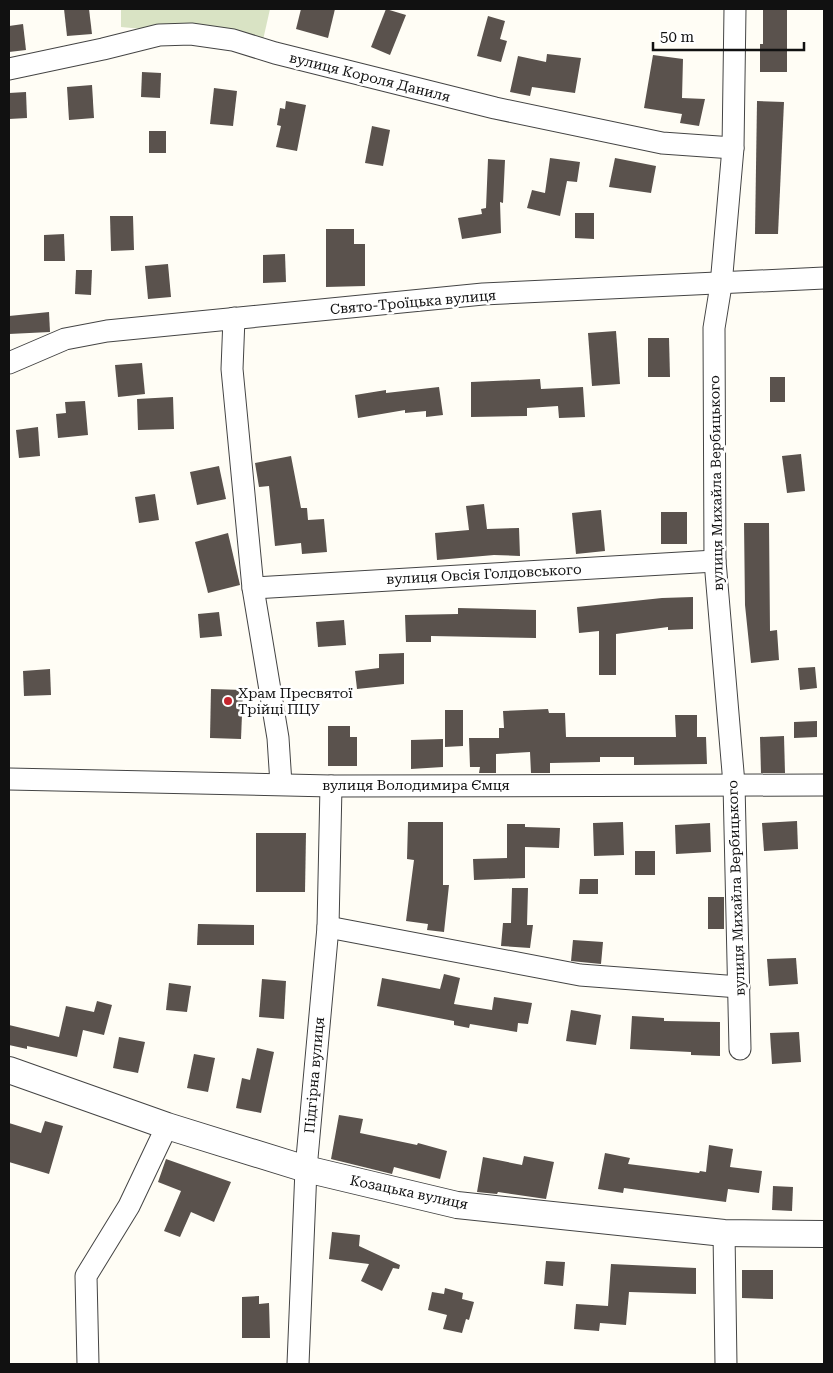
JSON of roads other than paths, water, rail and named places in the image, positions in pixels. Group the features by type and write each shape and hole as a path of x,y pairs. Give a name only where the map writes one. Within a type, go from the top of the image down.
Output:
{"street":[{"name":"вулиця Михайла Вербицького","path":"735,9 733,148 721,285 714,328 715,561 734,784 740,1048"},
{"name":"вулиця Короля Даниля","path":"9,69 159,35 191,34 233,40 275,53 495,108 662,143 733,148"},
{"name":"Свято-Троїцька вулиця","path":"9,363 65,339 85,335 234,318 483,294 721,285 824,278"},
{"path":"234,318 232,368 253,588 278,738 281,784"},
{"name":"вулиця Овсія Голдовського","path":"253,588 715,561"},
{"name":"вулиця Володимира Ємця","path":"9,779 331,786 824,785"},
{"name":"Підгірна вулиця","path":"298,1364 306,1169 328,927 331,786"},
{"path":"328,927 580,975 738,987"},
{"name":"Козацька вулиця","path":"9,1070 167,1126 306,1169 457,1205 724,1233 824,1234"},
{"path":"88,1364 86,1276 129,1206 167,1126"},
{"path":"724,1233 726,1364"}],"place":[{"name":"Храм Пресвятої Трійці ПЦУ","path":"228,701"}]}
